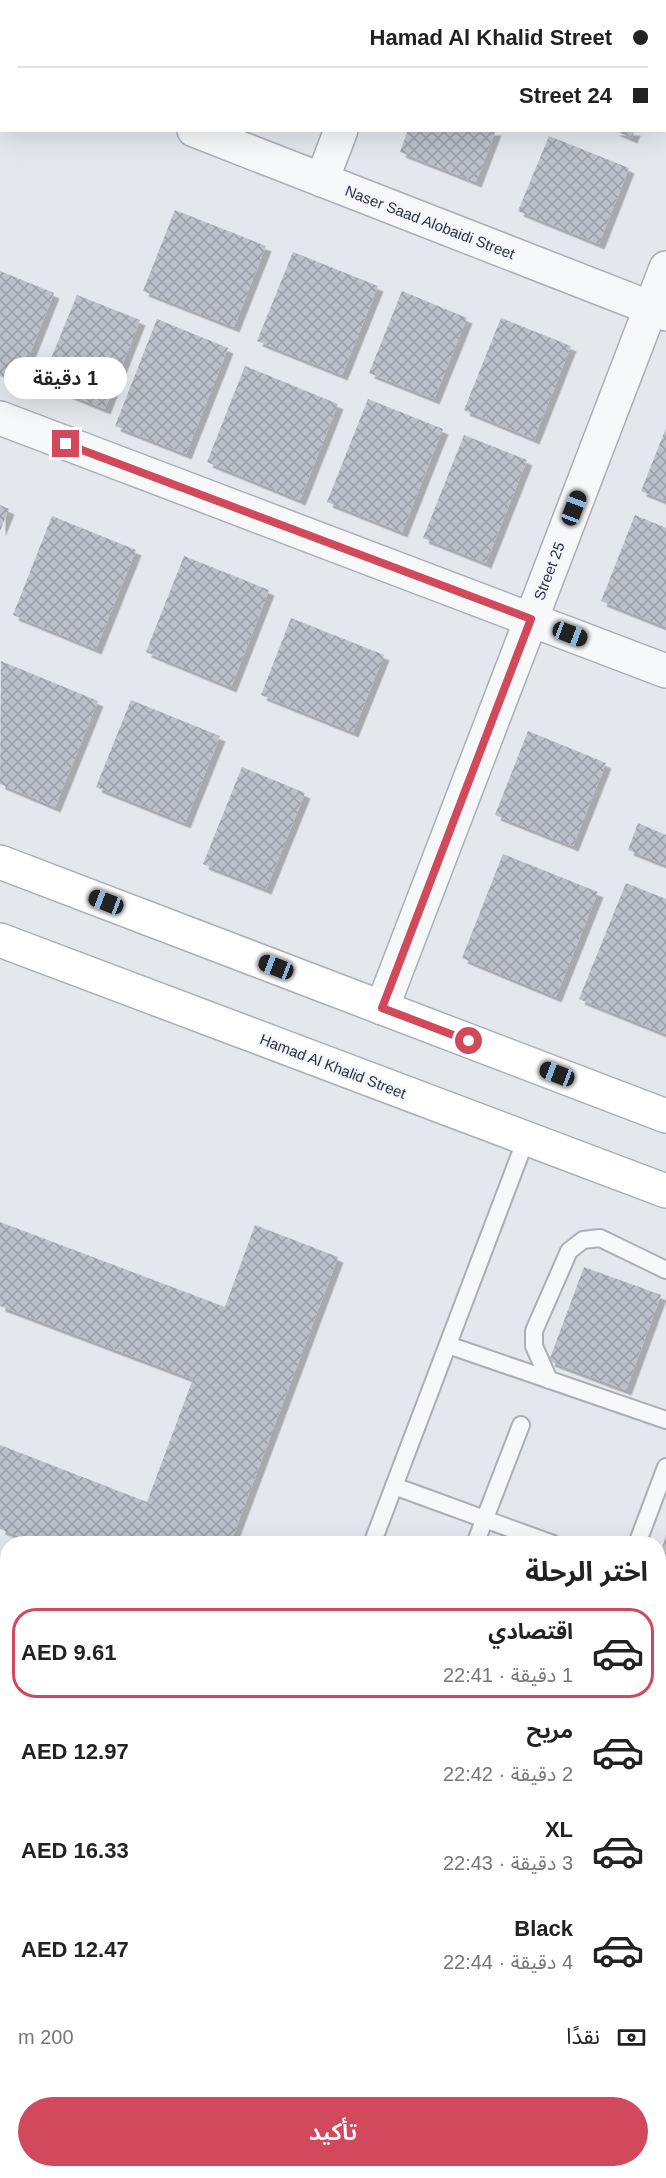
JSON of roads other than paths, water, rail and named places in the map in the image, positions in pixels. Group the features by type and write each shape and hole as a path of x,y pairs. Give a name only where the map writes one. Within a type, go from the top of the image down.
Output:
{"street":[{"name":"Naser Saad Alobaidi Street","path":"199,132 658,311"},
{"path":"322,180 340,132"},
{"name":"Street 25","path":"382,1008 531,619 658,311 666,268"},
{"path":"0,418 666,670"},
{"path":"0,862 666,1116"},
{"name":"Hamad Al Khalid Street","path":"0,940 666,1191"}],"lane":[{"path":"375,1536 526,1139"},
{"path":"549,1380 534,1346 534,1331 569,1251 583,1240 600,1238 666,1270"},
{"path":"448,1345 666,1420"},
{"path":"478,1536 520,1425"},
{"path":"640,1536 666,1467"},
{"path":"394,1486 530,1536"}]}
